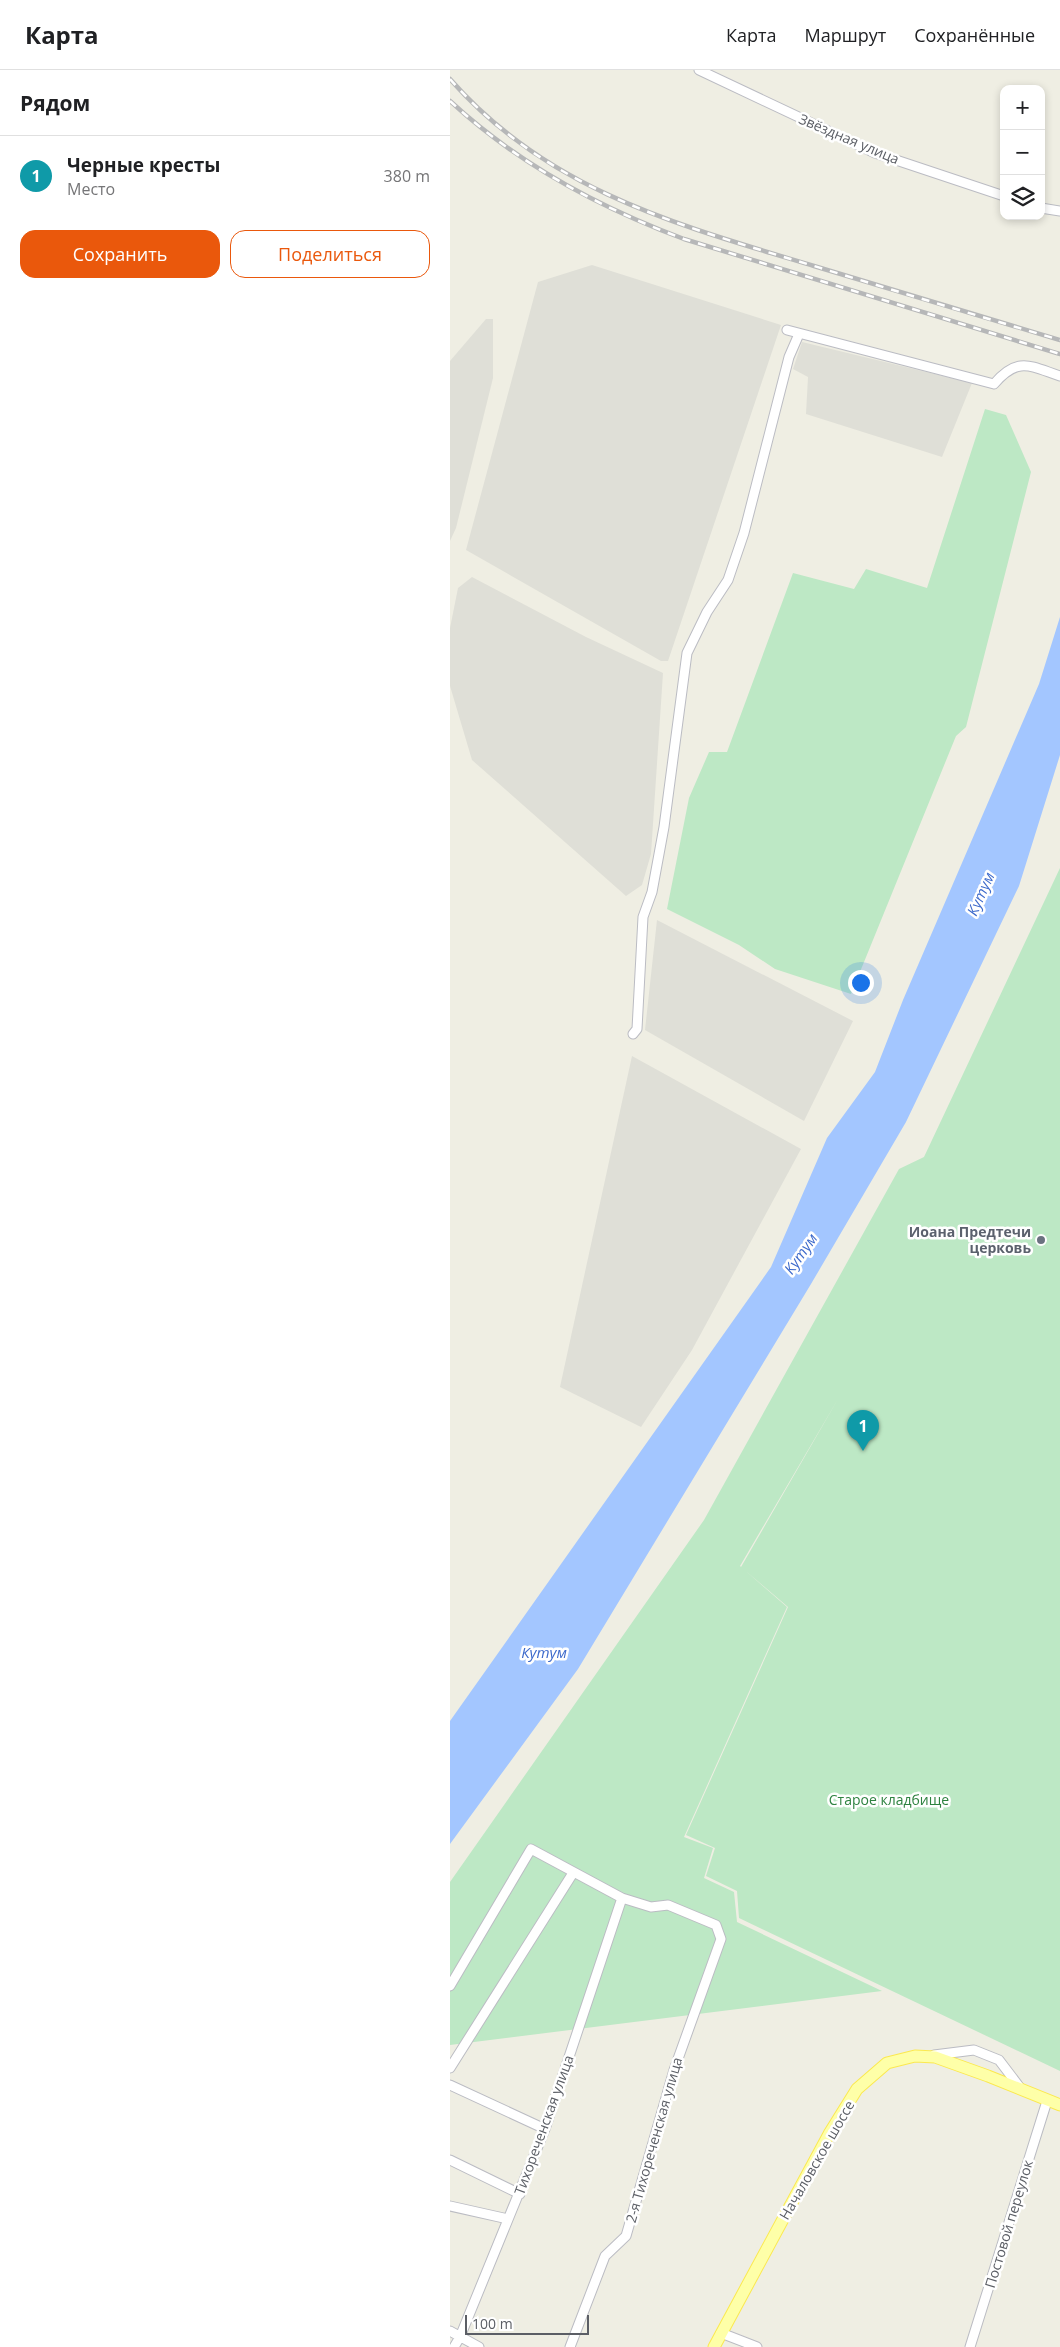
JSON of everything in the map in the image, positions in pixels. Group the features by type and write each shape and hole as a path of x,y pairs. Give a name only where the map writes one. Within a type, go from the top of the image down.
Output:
{"main road":[{"name":"Началовское шоссе","path":"714,2347 829,2134 857,2089 887,2063 904,2058 924,2057 944,2060 1060,2105"}],"street":[{"name":"Звёздная улица","path":"698,70 875,153 1000,195"},
{"path":"1045,209 1060,211"},
{"path":"787,330 994,384 1016,365 1030,366 1060,376"},
{"path":"633,1034 637,1029 643,917 652,892 664,827 687,653 706,612 728,580 744,532 789,357 800,334"},
{"path":"450,1986 531,1849 573,1874 622,1898"},
{"path":"450,2068 573,1874"},
{"name":"2-я Тихореченская улица","path":"570,2347 605,2256 626,2236 674,2070 721,1939 716,1925 668,1905 651,1907 622,1898"},
{"name":"Тихореченская улица","path":"454,2347 460,2337 520,2194 545,2129 622,1898"},
{"path":"924,2057 974,2050 999,2060 1021,2090"},
{"path":"450,2085 545,2129"},
{"name":"Постовой переулок","path":"970,2347 1047,2100"},
{"path":"450,2160 520,2194"},
{"path":"450,2206 508,2219"},
{"path":"450,2331 479,2347"},
{"path":"721,2333 746,2345 757,2347"}],"shaded area":[{"path":"592,265 781,325 668,661 661,661 466,550 538,282"},
{"path":"486,319 493,319 493,378 456,528 450,541 450,361"},
{"path":"802,342 972,383 942,457 806,414 808,377 793,369"},
{"path":"472,577 586,637 663,673 651,854 642,885 626,896 472,760 450,686 450,628 458,588"},
{"path":"657,920 853,1021 804,1121 645,1030"},
{"path":"632,1056 801,1149 692,1350 641,1427 560,1387"}],"green space":[{"path":"985,409 1006,415 1031,472 966,727 956,736 851,994 775,969 739,945 667,909 689,798 709,752 727,752 793,573 854,589 866,569 927,588"},
{"name":"Старое кладбище","path":"1060,868 1060,2071 739,1918 737,1891 706,1876 715,1848 686,1835 788,1607 747,1572 787,1607 684,1837 713,1848 704,1878 734,1892 737,1922 882,1991 450,2045 450,1882 704,1520 899,1169 924,1157","holes":["838,1399 741,1567 740,1566"]}],"water":[{"name":"Кутум","path":"1060,617 1060,755 1019,886 906,1122 811,1284 578,1669 450,1844 450,1721 771,1267 827,1138 875,1072 903,1000 1039,684"}],"railway":[{"path":"450,79 488,118 529,150 572,177 618,199 714,235 1060,340"},
{"path":"450,101 503,145 560,182 621,213 652,226 684,239 1060,354"}],"place":[{"name":"Иоана Предтечи церковь","path":"1041,1240"},
{"name":"Черные кресты","path":"863,1451"}]}
